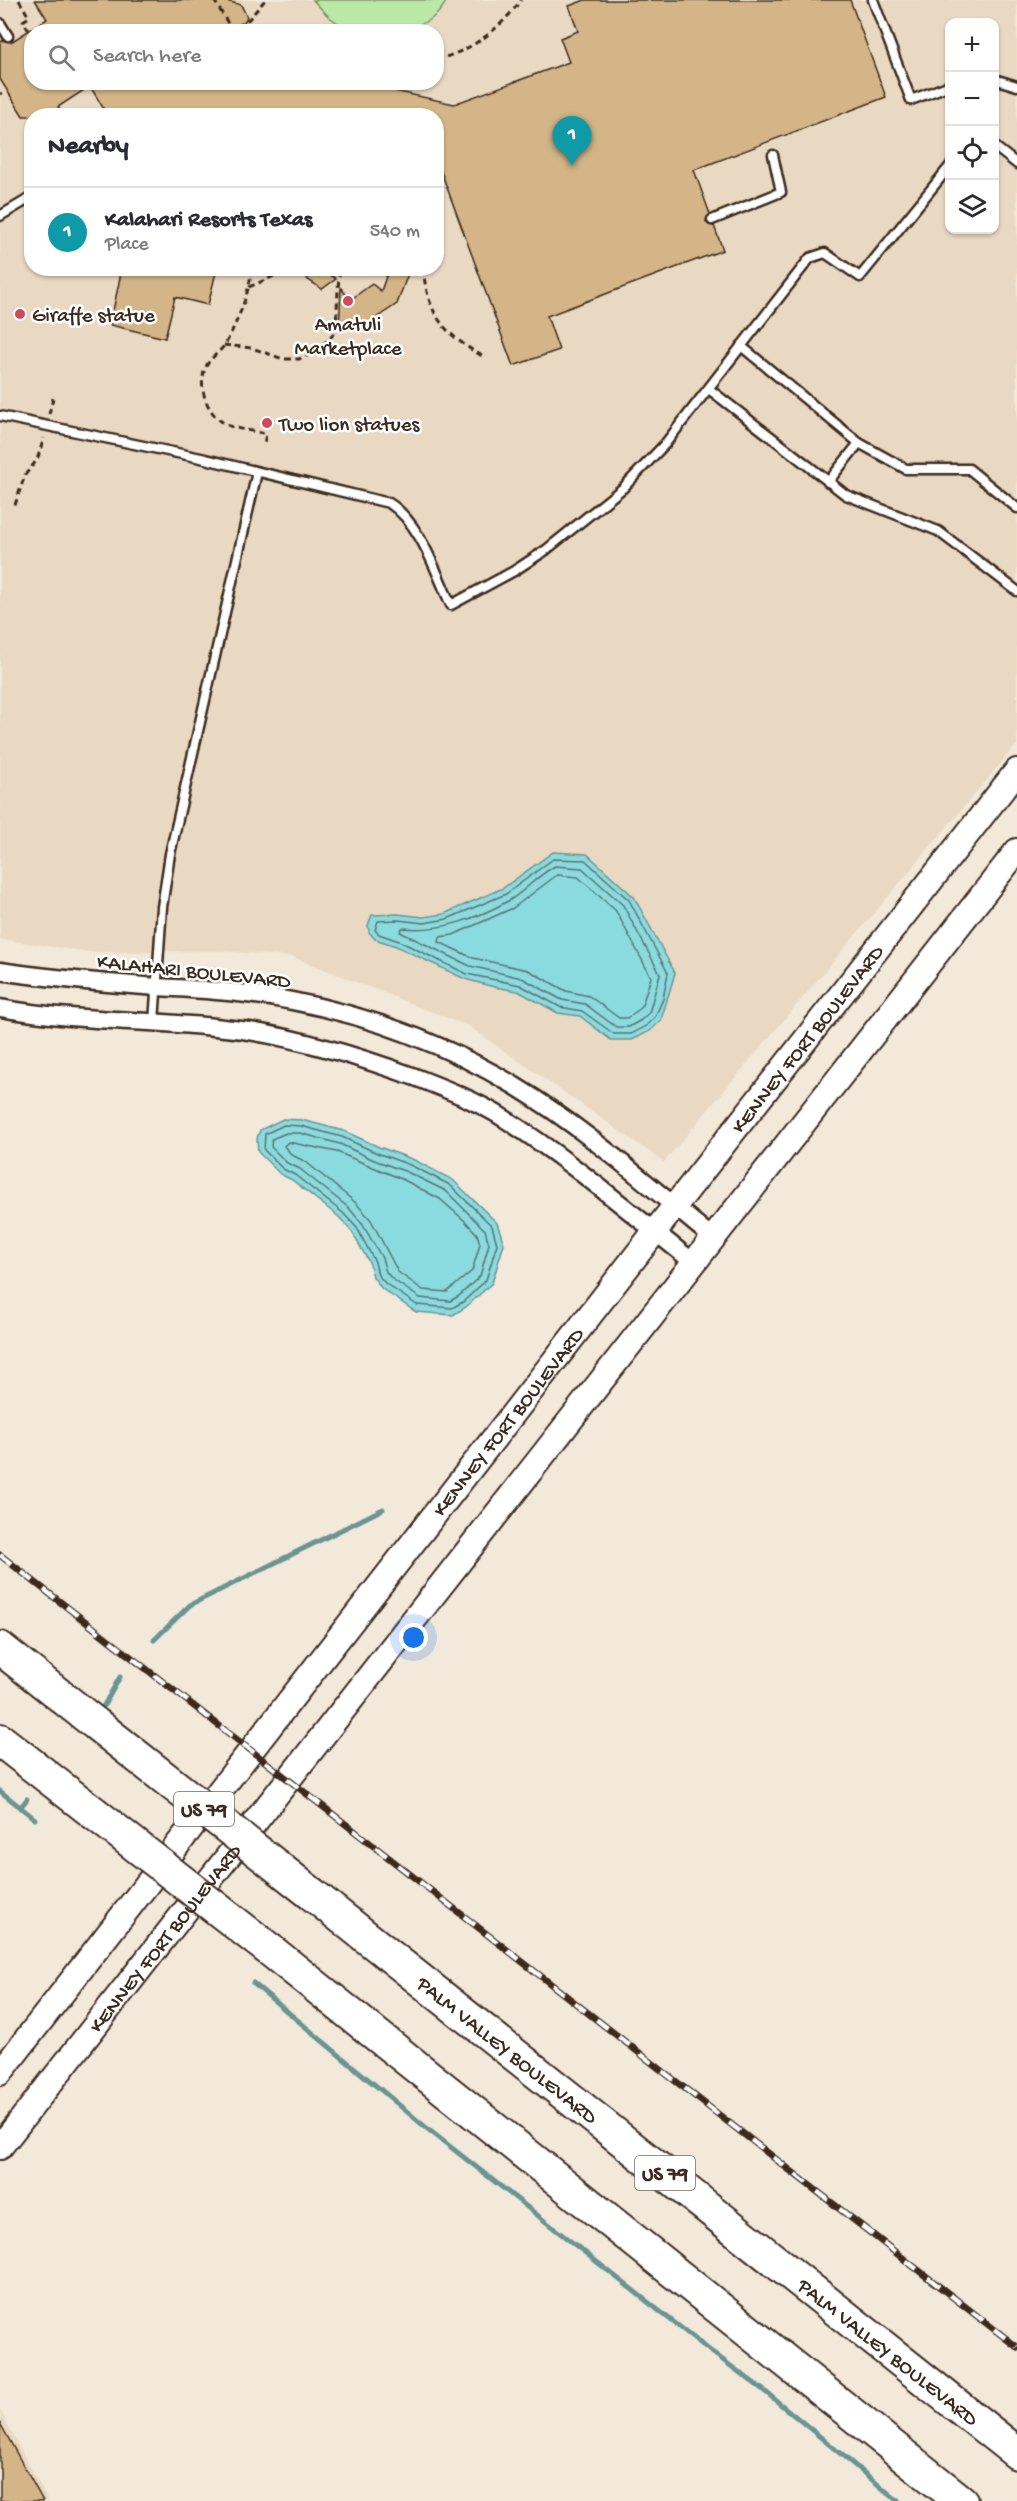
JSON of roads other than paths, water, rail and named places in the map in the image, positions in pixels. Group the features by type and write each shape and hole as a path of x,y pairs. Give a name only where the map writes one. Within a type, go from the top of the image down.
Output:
{"highway":[{"name":"PALM VALLEY BOULEVARD","path":"0,1648 1017,2453"},
{"path":"0,1740 270,1950 961,2501"}],"main road":[{"name":"KENNEY FORT BOULEVARD","path":"0,2073 674,1207 1017,771"},
{"name":"KENNEY FORT BOULEVARD","path":"0,2147 1017,851"}],"street":[{"name":"KALAHARI BOULEVARD","path":"0,971 55,979 242,993 292,1001 361,1018 444,1048 516,1087 551,1110 713,1238"},
{"path":"0,1008 80,1018 247,1031 318,1045 357,1056 471,1100 535,1140 693,1262"}],"lane":[{"path":"873,0 910,100 945,87"},
{"path":"0,23 8,36"},
{"path":"999,81 1017,86"},
{"path":"999,150 1017,164"},
{"path":"712,220 781,192 773,155"},
{"path":"0,416 378,500 397,508 415,528 451,605 514,571 546,550 602,507 644,467 709,389 810,258 825,253 860,277 945,172"},
{"path":"0,216 24,202"},
{"path":"741,346 859,443 906,469 969,469 1017,508"},
{"path":"709,389 846,495 938,531 1017,591"},
{"path":"828,482 859,443"},
{"path":"154,1022 162,907 170,854 257,472"}],"water":[{"path":"553,852 587,854 634,897 675,973 661,1020 650,1031 632,1040 611,1040 580,1016 558,1013 518,991 465,979 396,946 375,939 369,932 368,925 372,915 398,914 423,917 444,914 503,888"},
{"path":"283,1119 302,1120 344,1131 412,1159 453,1180 497,1223 504,1244 492,1283 466,1307 453,1315 416,1312 382,1289 373,1277 370,1264 352,1232 339,1217 292,1180 280,1174 258,1152 257,1138 260,1130"}],"waterway":[{"path":"154,1640 190,1605 383,1509"},
{"path":"103,1707 120,1677"},
{"path":"0,1791 35,1819"},
{"path":"20,1808 27,1799"},
{"path":"253,1983 429,2130 762,2389 898,2501"}],"railway":[{"path":"0,1555 1017,2347"}],"place":[{"name":"Kalahari Resorts Texas","path":"572,166"},
{"name":"Amatuli Marketplace","path":"348,301"},
{"name":"Giraffe statue","path":"20,314"},
{"name":"Two lion statues","path":"267,423"}]}
